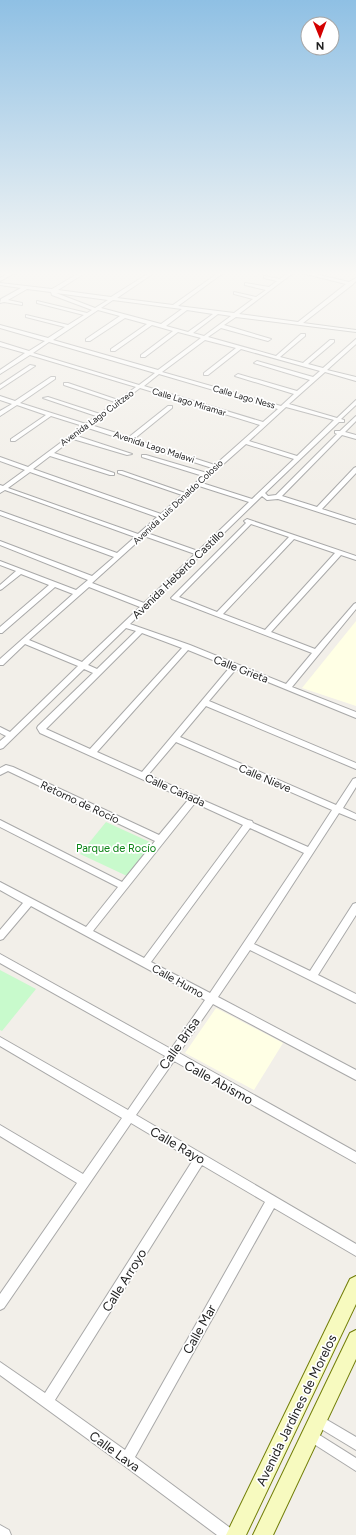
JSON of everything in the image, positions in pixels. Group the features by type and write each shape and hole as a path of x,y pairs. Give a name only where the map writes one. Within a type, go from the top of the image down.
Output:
{"main road":[{"name":"Avenida Jardines de Morelos","path":"236,1535 356,1285"},
{"name":"Avenida Jardines de Morelos","path":"263,1535 356,1339"}],"street":[{"name":"Calle Lago Miramar","path":"2,345 263,424"},
{"path":"0,372 42,345"},
{"name":"Calle Lago Ness","path":"64,345 159,373 351,423"},
{"path":"113,350 121,345"},
{"path":"142,356 157,345"},
{"name":"Avenida Lago Cuitzeo","path":"1,489 30,470 72,436 88,426 195,345"},
{"path":"227,345 356,379"},
{"path":"276,358 292,345"},
{"path":"304,365 328,345"},
{"name":"Avenida Luis Donaldo Colosio","path":"0,663 352,345"},
{"path":"206,374 239,348"},
{"path":"257,363 314,379"},
{"path":"0,387 32,366"},
{"path":"238,376 297,393"},
{"path":"0,414 53,378"},
{"path":"66,384 120,402"},
{"name":"Avenida Lago Malawi","path":"0,398 216,467"},
{"path":"46,398 101,416"},
{"name":"Avenida Heberto Castillo","path":"0,746 355,404"},
{"path":"131,439 170,407"},
{"path":"13,440 51,414"},
{"path":"278,497 356,418"},
{"path":"328,430 356,437"},
{"path":"72,436 128,454"},
{"path":"244,441 298,458"},
{"path":"316,441 329,445"},
{"path":"50,454 112,474"},
{"path":"144,456 207,475"},
{"path":"0,459 162,517"},
{"path":"318,510 356,469"},
{"path":"120,472 186,494"},
{"path":"198,484 254,502"},
{"path":"1,489 200,554"},
{"path":"263,492 267,498 278,497 356,522"},
{"path":"0,513 118,556"},
{"path":"236,519 250,522 356,558"},
{"path":"250,522 174,598 316,652"},
{"path":"219,614 293,537"},
{"path":"0,543 145,606"},
{"path":"266,633 340,552"},
{"path":"0,563 77,593"},
{"path":"0,588 20,571"},
{"path":"0,631 54,584"},
{"path":"288,687 356,604"},
{"name":"Calle Grieta","path":"125,625 288,687 356,715"},
{"path":"25,641 98,672 141,630"},
{"path":"92,752 187,648"},
{"path":"144,776 234,667"},
{"name":"Calle Cañada","path":"98,672 41,728 43,730 310,852"},
{"path":"204,702 356,766"},
{"path":"0,730 12,735"},
{"name":"Calle Nieve","path":"174,738 356,817"},
{"name":"Retorno de Rocío","path":"0,772 6,768 161,840"},
{"name":"Calle Brisa","path":"0,1304 248,945 356,781"},
{"path":"87,932 194,798"},
{"path":"0,823 123,886"},
{"path":"145,963 249,823"},
{"name":"Calle Humo","path":"0,886 210,999 356,1075"},
{"path":"0,936 29,902"},
{"path":"312,976 356,907"},
{"path":"248,945 356,999"},
{"name":"Calle Abismo","path":"0,958 356,1158"},
{"name":"Calle Rayo","path":"0,1041 356,1250"},
{"path":"0,1130 84,1181"},
{"name":"Calle Arroyo","path":"47,1402 200,1158"},
{"name":"Calle Mar","path":"127,1459 272,1200"},
{"name":"Calle Lava","path":"0,1368 127,1459 228,1535"},
{"path":"313,1427 356,1444"},
{"path":"313,1427 356,1465"},
{"path":"0,1532 4,1535"}],"shaded area":[{"path":"356,621 356,706 302,688"},
{"path":"216,1008 283,1043 254,1090 185,1053"}],"green space":[{"name":"Parque de Rocío","path":"106,822 152,843 127,876 80,854"},
{"path":"0,970 36,989 2,1031 0,1030"}]}
